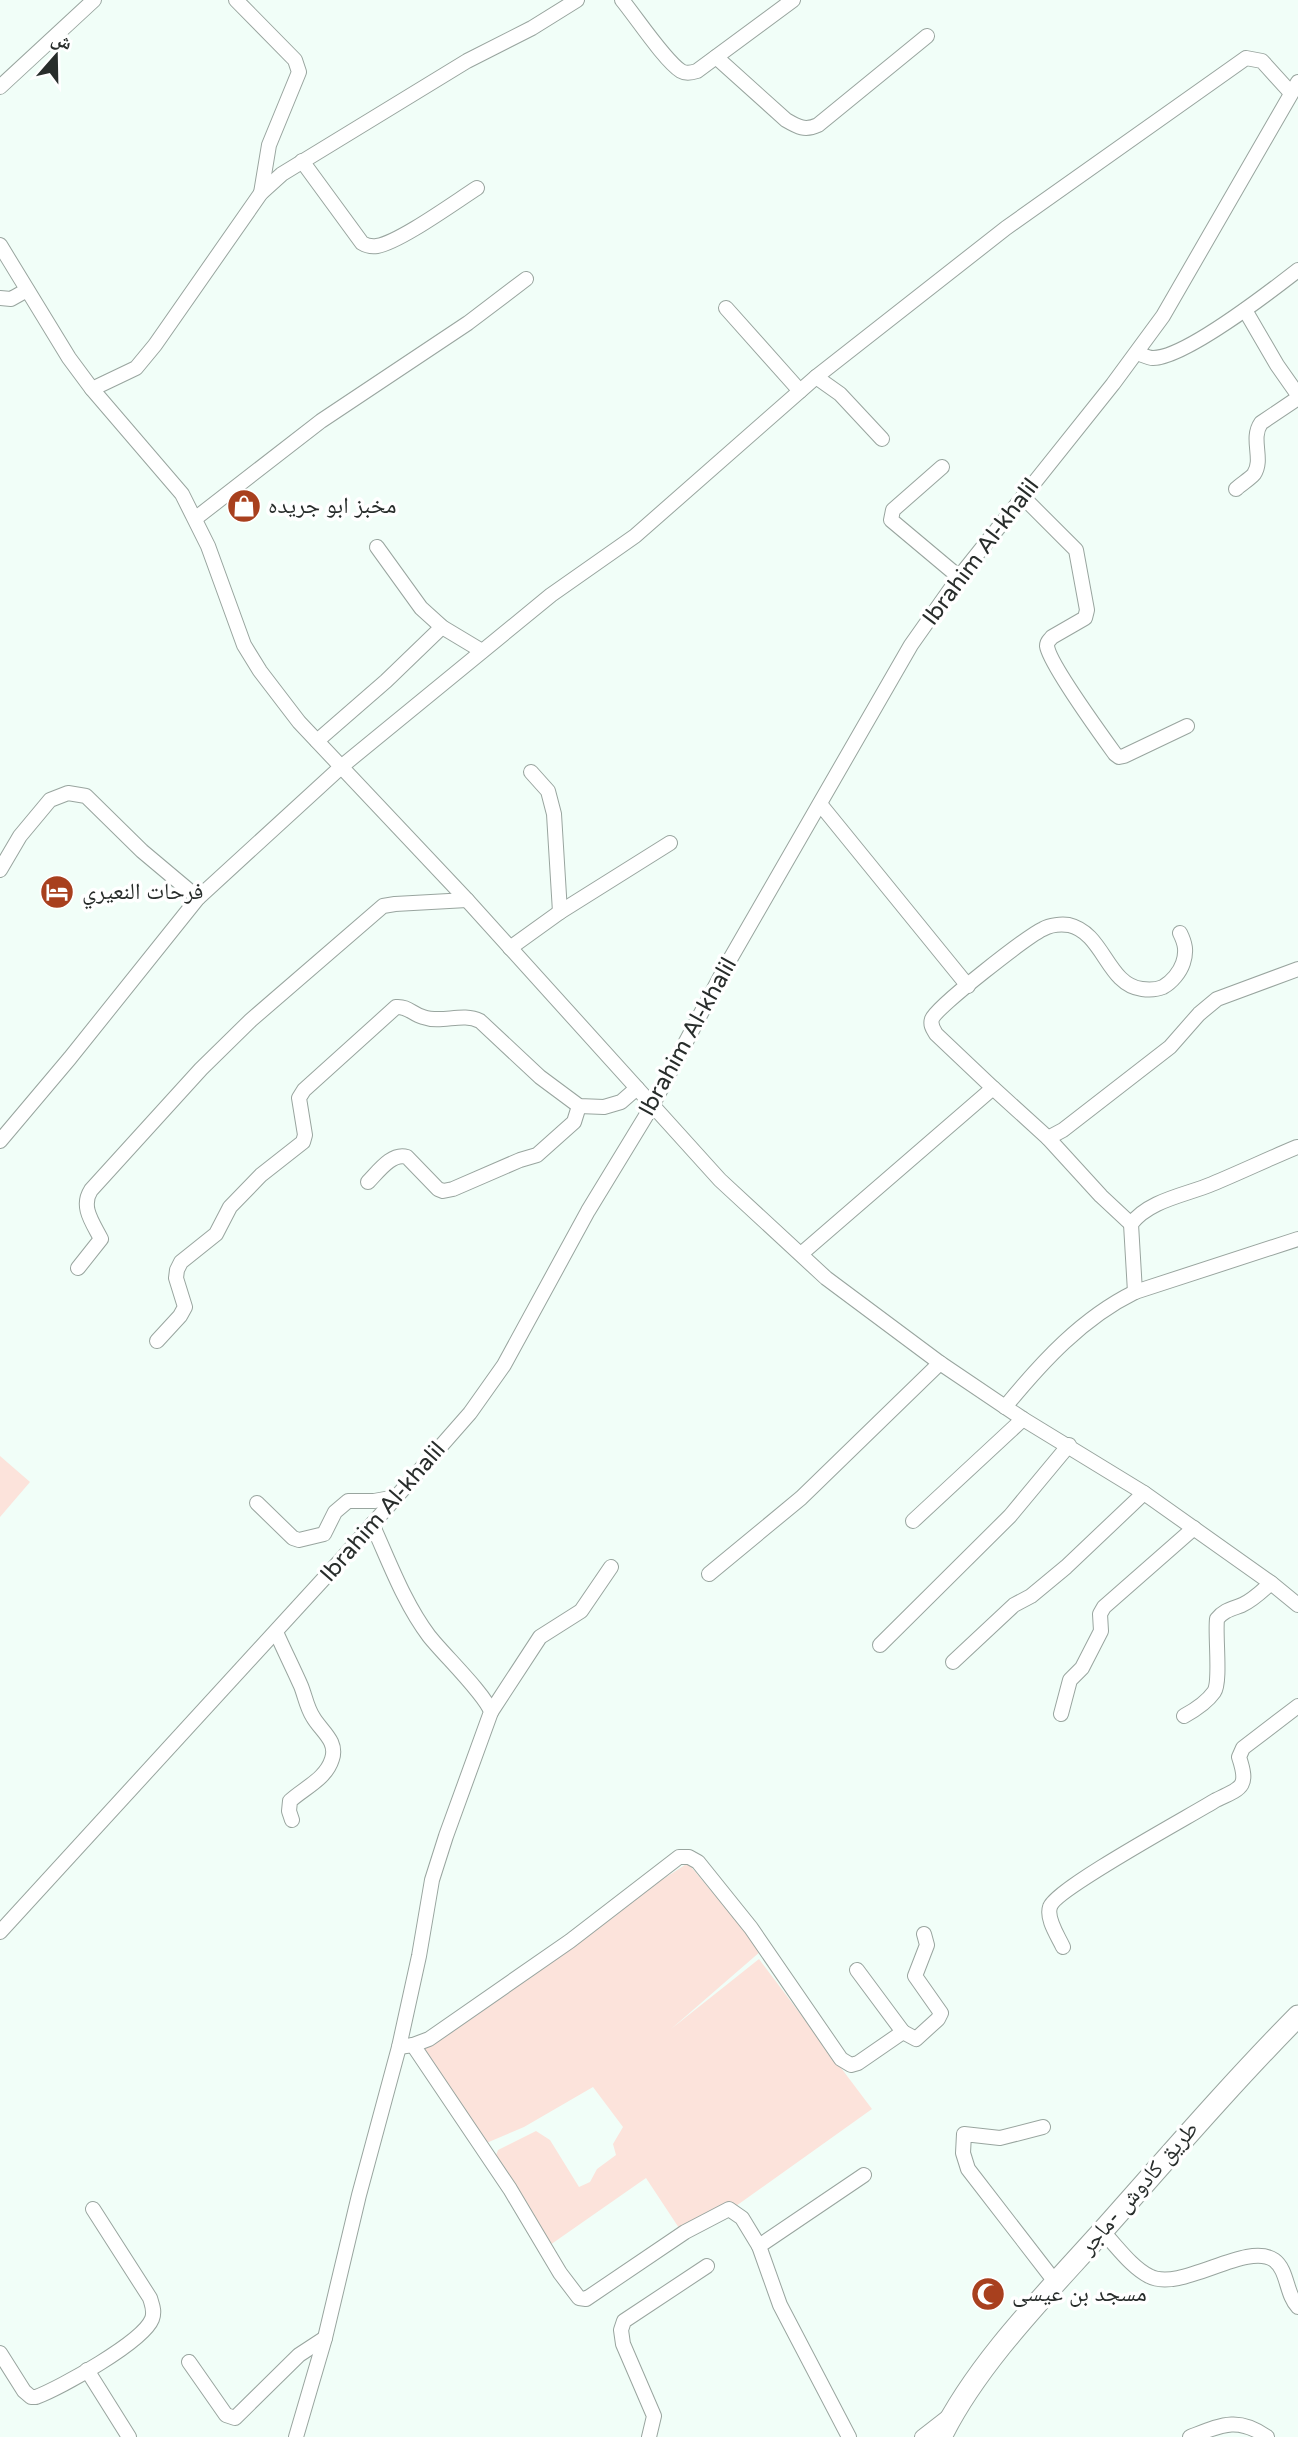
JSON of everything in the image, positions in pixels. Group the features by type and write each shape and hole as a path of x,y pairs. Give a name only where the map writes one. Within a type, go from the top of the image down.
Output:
{"highway":[{"name":"طريق كادوش -ماجر","path":"941,2437 953,2413 996,2355 1056,2283 1199,2120 1298,2016"}],"street":[{"path":"0,87 93,0"},
{"path":"236,0 295,60 299,72 269,145 261,193"},
{"path":"92,389 136,368 261,193 282,173 467,61 532,28 577,0"},
{"path":"622,0 681,71 690,73 697,71 793,0"},
{"path":"716,57 786,120 809,130 928,36"},
{"path":"0,1141 198,898 341,767 551,595 635,536 816,377 1006,228 1246,58 1262,61 1294,88"},
{"name":"Ibrahim Al-khalil","path":"0,1932 276,1632 470,1413 505,1365 588,1211 652,1106 725,968 911,645 959,576 1137,353 1163,316 1294,88"},
{"path":"302,161 362,243 369,247 380,246 408,232 477,188"},
{"path":"0,245 69,358 92,389 182,494 195,518 244,645 299,722 467,900 720,1180 826,1278 940,1363 1023,1419 1144,1493 1298,1605"},
{"path":"1137,353 1153,358 1187,346 1245,310 1298,270"},
{"path":"195,518 321,421 468,323 526,279"},
{"path":"0,298 11,299 27,290"},
{"path":"726,308 800,391"},
{"path":"1236,489 1254,474 1257,463 1257,429 1261,423 1298,397 1245,310"},
{"path":"816,377 840,394 882,439"},
{"path":"942,467 893,510 891,520 959,576"},
{"path":"1023,497 1073,545 1079,557 1087,610 1085,618 1052,637 1047,648 1063,678 1115,754 1124,757 1187,726"},
{"path":"377,547 421,608 442,626 482,651"},
{"path":"317,741 386,681 442,626"},
{"path":"531,772 548,791 554,814 560,912"},
{"path":"0,870 20,836 50,800 68,793 86,796 142,851 198,898"},
{"path":"820,804 968,986"},
{"path":"510,948 560,912 670,843"},
{"path":"78,1268 101,1239 86,1207 86,1198 91,1190 201,1069 251,1020 383,906 467,900"},
{"path":"1131,1224 1101,1196 1048,1138 936,1034 932,1026 933,1017 1014,946 1051,925 1068,925 1081,930 1100,950 1121,981 1134,988 1157,990 1169,983 1183,963 1186,946 1180,933"},
{"path":"1048,1138 1063,1130 1170,1047 1199,1014 1217,999 1298,970"},
{"path":"158,1341 185,1307 176,1278 181,1262 215,1234 230,1207 261,1175 303,1142 305,1135 299,1098 304,1090 396,1007 404,1006 423,1018 471,1017 480,1021 540,1077 579,1106 604,1107 621,1102 637,1088"},
{"path":"801,1254 993,1088"},
{"path":"368,1182 395,1157 401,1155 407,1157 438,1189 453,1189 537,1154 574,1122 579,1106"},
{"path":"1135,1292 1131,1224 1136,1217 1154,1205 1210,1185 1297,1147"},
{"path":"1005,1407 1032,1374 1079,1328 1112,1303 1135,1292 1298,1239"},
{"path":"709,1574 801,1498 940,1363"},
{"path":"913,1521 1023,1419"},
{"path":"880,1645 1010,1516 1069,1446"},
{"path":"953,1662 1014,1605 1031,1596 1066,1567 1144,1493"},
{"path":"257,1503 293,1538 299,1540 324,1534 335,1512 348,1501 374,1501 396,1497"},
{"path":"372,1524 400,1586 428,1634 481,1695 491,1712"},
{"path":"1061,1714 1070,1680 1082,1668 1101,1631 1100,1614 1104,1607 1194,1528"},
{"path":"296,2437 406,2046 432,1880 446,1836 491,1712 540,1637 581,1611 611,1567"},
{"path":"1184,1716 1214,1692 1218,1684 1215,1636 1217,1619 1227,1610 1258,1595 1271,1583"},
{"path":"276,1632 312,1716 334,1748 333,1758 320,1778 290,1801 292,1821"},
{"path":"1063,1947 1051,1919 1050,1907 1055,1899 1087,1877 1237,1790 1243,1785 1245,1778 1239,1757 1243,1748 1298,1706"},
{"path":"406,2046 429,2039 548,1956 674,1860 684,1856 698,1862 751,1928 817,2026 846,2063 858,2063 903,2032"},
{"path":"858,1970 903,2032 916,2039 941,2013 915,1976 927,1945 924,1934"},
{"path":"406,2046 510,2189 560,2273 579,2298 586,2299 685,2232 729,2209 742,2218 759,2246 780,2305 849,2437"},
{"path":"1044,2127 1000,2138 964,2134 963,2153 968,2169 1056,2283"},
{"path":"759,2246 864,2175"},
{"path":"0,2353 24,2391 31,2397 46,2393 87,2370 143,2331 153,2317 150,2298 93,2209"},
{"path":"1102,2231 1147,2276 1159,2280 1249,2257 1262,2256 1274,2260 1281,2268 1290,2296 1298,2307"},
{"path":"649,2437 654,2416 623,2344 621,2330 624,2321 707,2266"},
{"path":"190,2362 226,2416 235,2418 305,2351 324,2338"},
{"path":"87,2370 130,2437"},
{"path":"922,2437 953,2413"},
{"path":"1190,2437 1228,2423 1248,2426 1268,2437"}],"shaded area":[{"path":"0,1456 30,1482 0,1517"},
{"path":"688,1863 761,1951 671,2029 759,1959 872,2109 736,2206 679,2228 646,2178 550,2245 495,2158 498,2150 536,2131 550,2140 579,2187 590,2182 597,2169 616,2155 613,2144 623,2127 593,2087 524,2127 484,2144 423,2048"}],"place":[{"name":"مخبز ابو جريده","path":"244,506"},
{"name":"فرحات النعيري","path":"57,892"},
{"name":"مسجد بن عيسى","path":"988,2294"}]}
